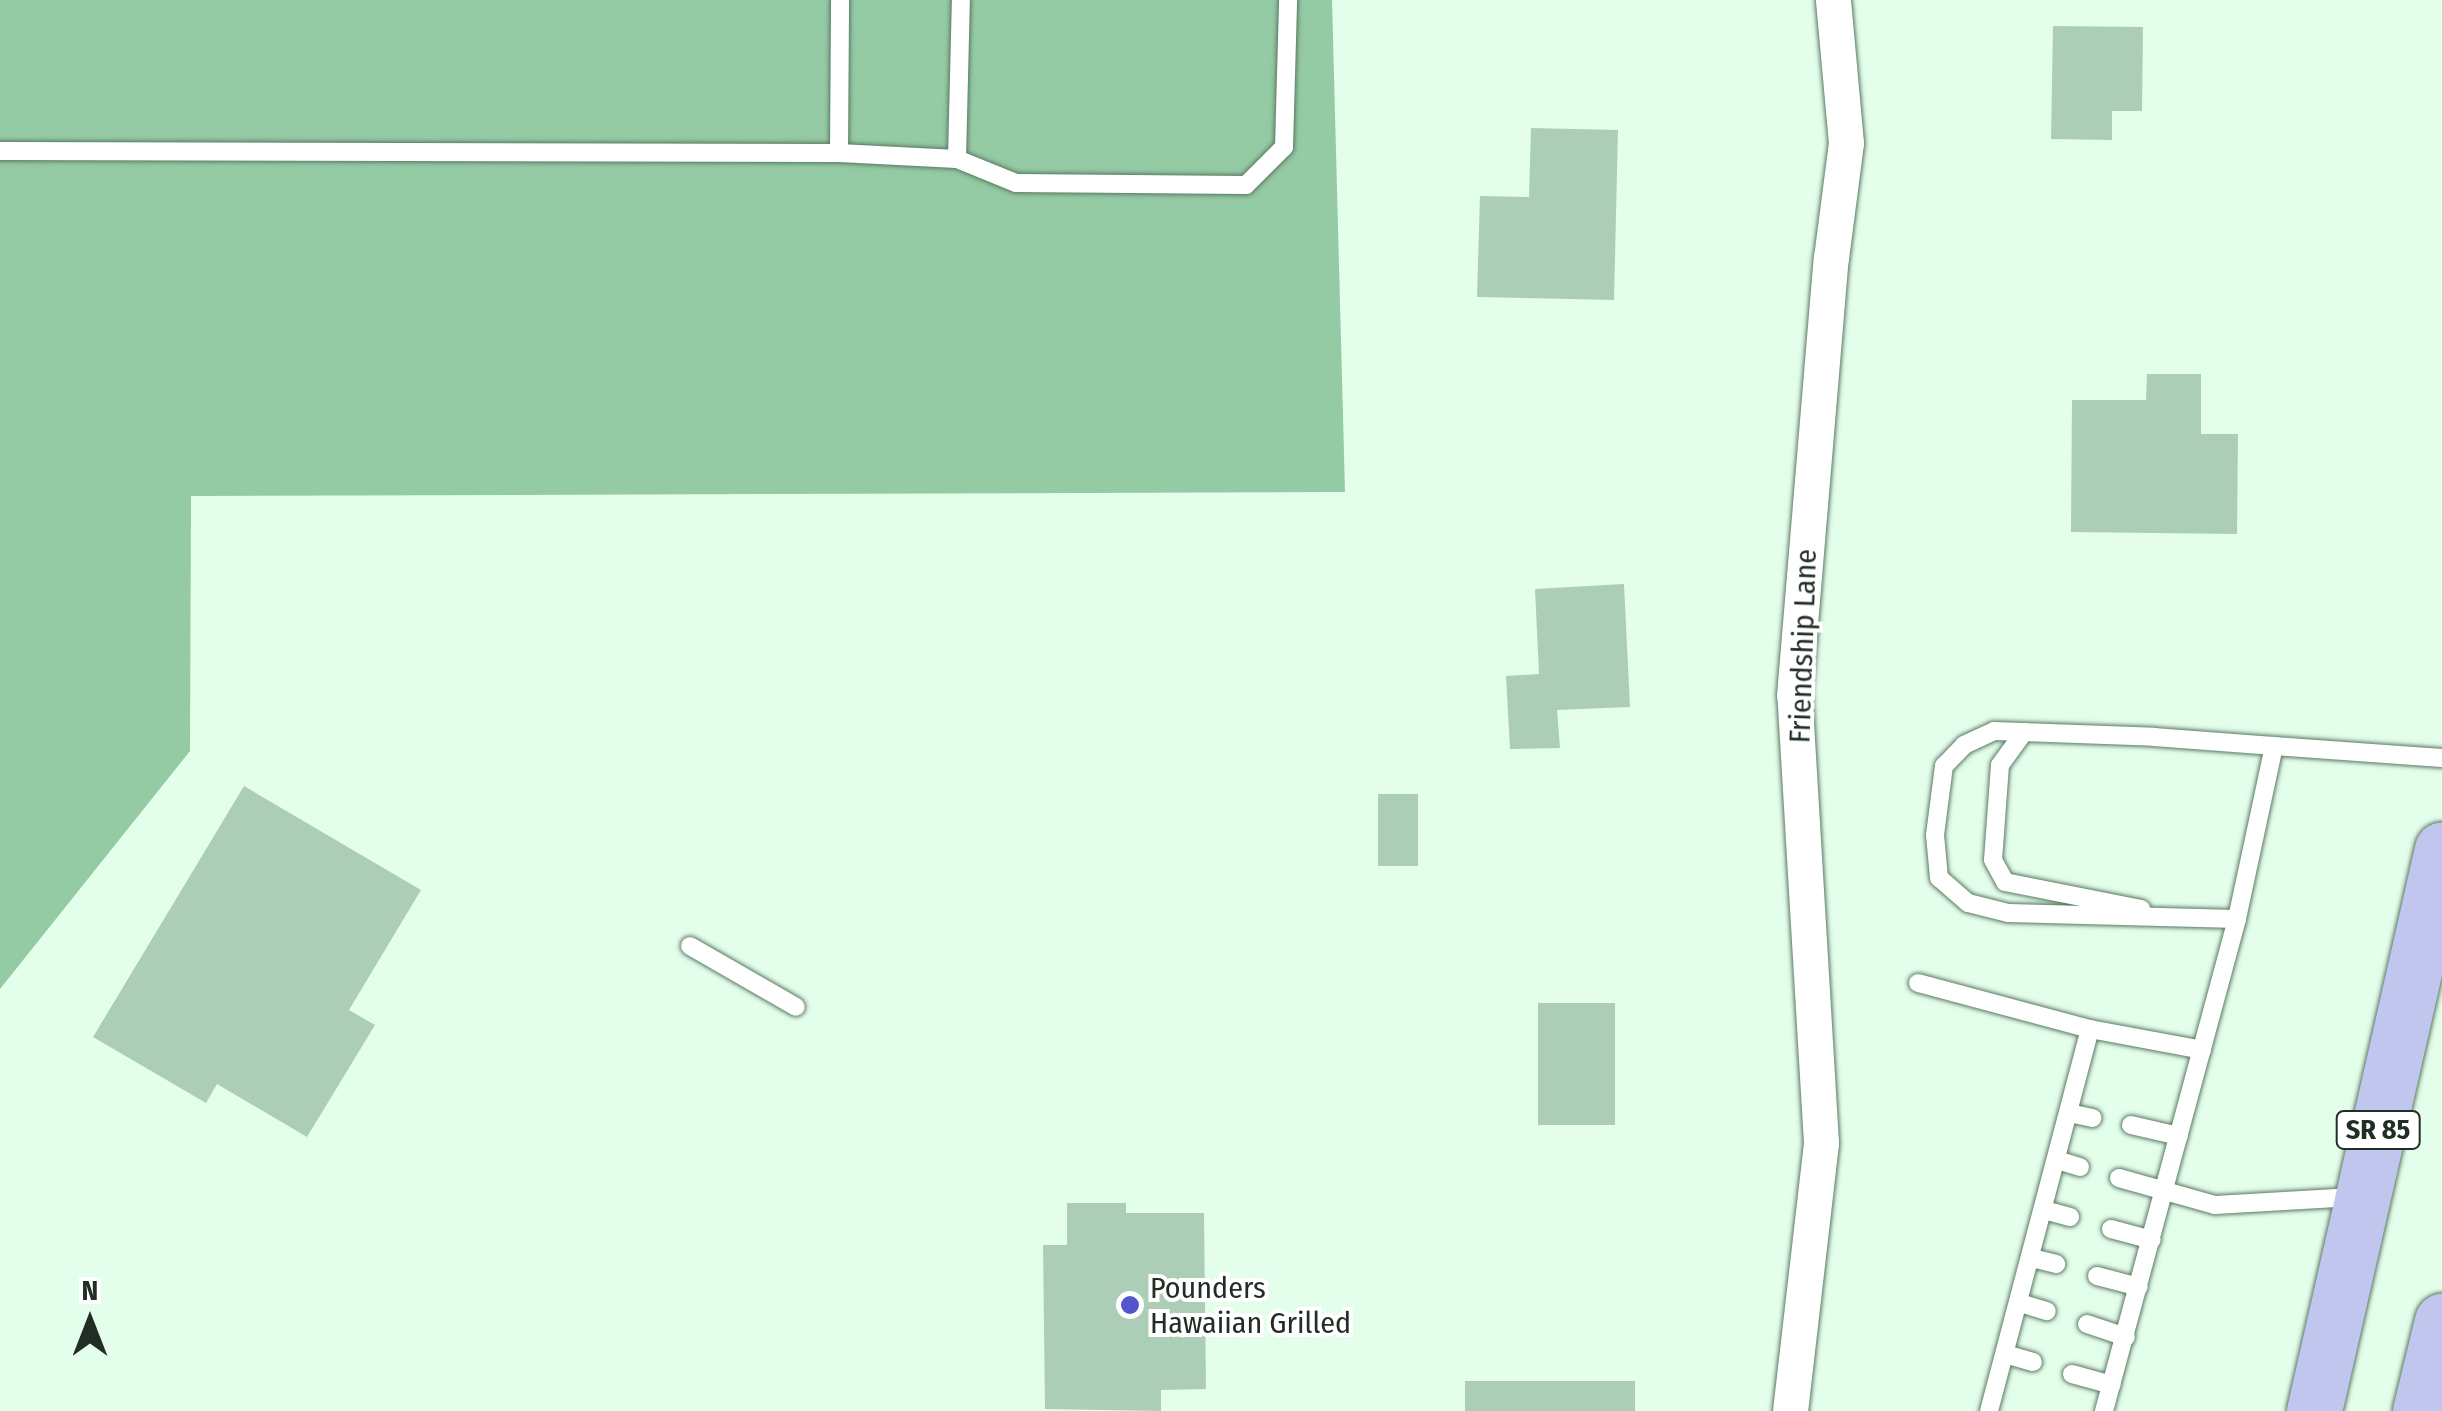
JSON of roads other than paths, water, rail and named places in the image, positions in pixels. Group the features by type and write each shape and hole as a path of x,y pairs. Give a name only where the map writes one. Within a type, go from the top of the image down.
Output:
{"main road":[{"name":"SR 85","path":"2314,1411 2442,849"},
{"path":"2420,1411 2442,1321"}],"street":[{"name":"Friendship Lane","path":"1790,1411 1821,1142 1794,694 1831,258 1846,143 1833,0"}],"lane":[{"path":"838,154 840,0"},
{"path":"957,159 961,0"},
{"path":"0,150 838,154 957,159 1016,183 1246,185 1284,147 1288,0"},
{"path":"2237,919 2008,913 1968,903 1939,878 1935,835 1944,766 1964,745 1994,731 2442,758"},
{"path":"2024,732 2000,765 1998,780 1993,860 2005,882 2184,918"},
{"path":"2104,1411 2237,919 2274,746"},
{"path":"690,946 796,1007"},
{"path":"1918,983 2090,1029 2202,1050"},
{"path":"1990,1411 2090,1029"},
{"path":"2069,1113 2092,1118"},
{"path":"2132,1125 2179,1136"},
{"path":"2057,1160 2080,1168"},
{"path":"2119,1178 2214,1205 2363,1197"},
{"path":"2044,1210 2070,1217"},
{"path":"2111,1229 2152,1240"},
{"path":"2032,1258 2056,1264"},
{"path":"2097,1276 2139,1287"},
{"path":"2020,1303 2047,1311"},
{"path":"2087,1324 2126,1336"},
{"path":"2005,1354 2033,1362"},
{"path":"2072,1374 2112,1385"}],"place":[{"name":"Pounders Hawaiian Grilled","path":"1130,1305"}]}
